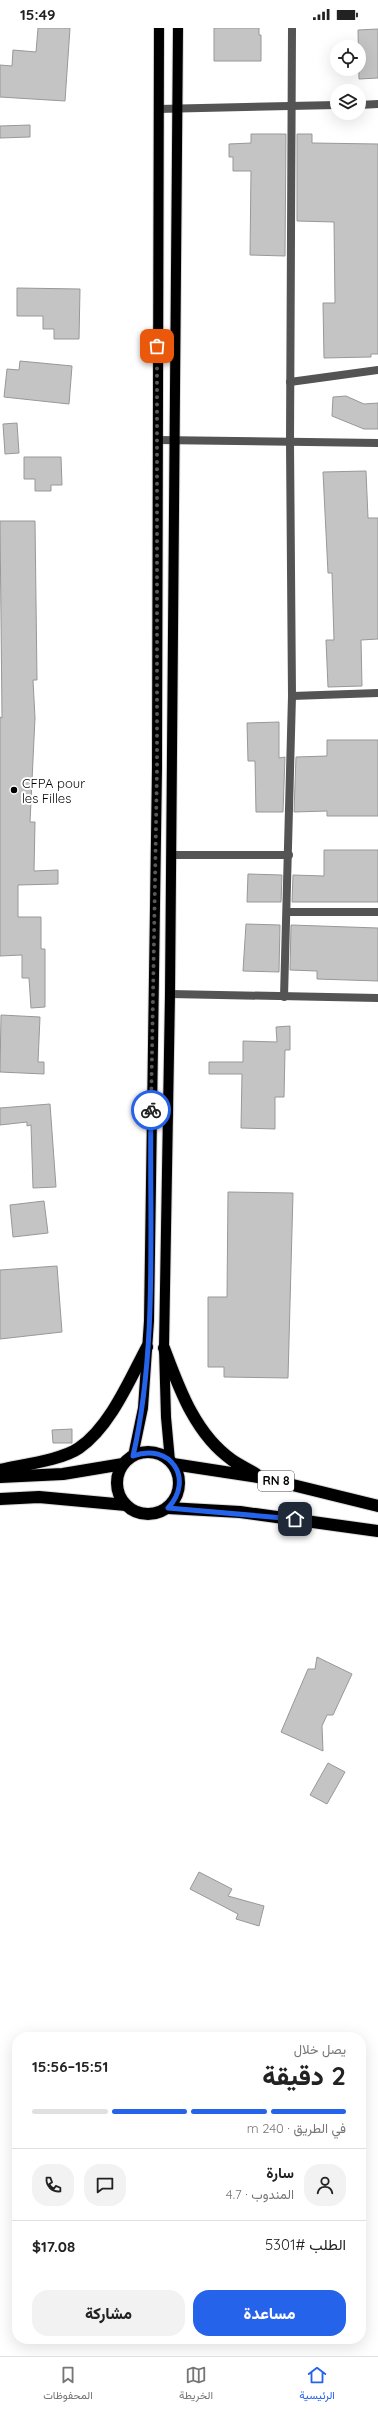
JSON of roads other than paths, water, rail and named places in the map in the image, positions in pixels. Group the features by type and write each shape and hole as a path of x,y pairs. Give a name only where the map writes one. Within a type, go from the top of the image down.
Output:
{"highway":[{"path":"0,1470 38,1462 79,1448 110,1416 147,1347"},
{"path":"164,1348 190,1412 211,1440 231,1460 264,1478"},
{"path":"0,1477 63,1474 123,1464 133,1456 143,1452 154,1452 172,1462 178,1472 178,1492 168,1508"},
{"name":"RN 8","path":"172,1462 264,1478 378,1506"},
{"path":"123,1464 118,1477 118,1492 126,1504 135,1511 146,1514 158,1513 168,1508 247,1513 378,1531"},
{"path":"0,1499 39,1497 126,1504"}],"main road":[{"path":"133,1456 143,1408 147,1347 154,899 159,28"},
{"path":"172,1462 165,1410 164,1348 171,900 178,28"},
{"path":"154,899 171,900"}],"street":[{"path":"284,997 292,696 290,382 292,28"},
{"path":"366,104 378,104"},
{"path":"158,109 330,105"},
{"path":"290,382 378,370"},
{"path":"157,440 378,443"},
{"path":"292,696 378,693"},
{"path":"171,855 289,854"},
{"path":"287,912 378,912"},
{"path":"170,994 378,998"}],"place":[{"name":"CFPA pour les Filles","path":"14,790"}]}
